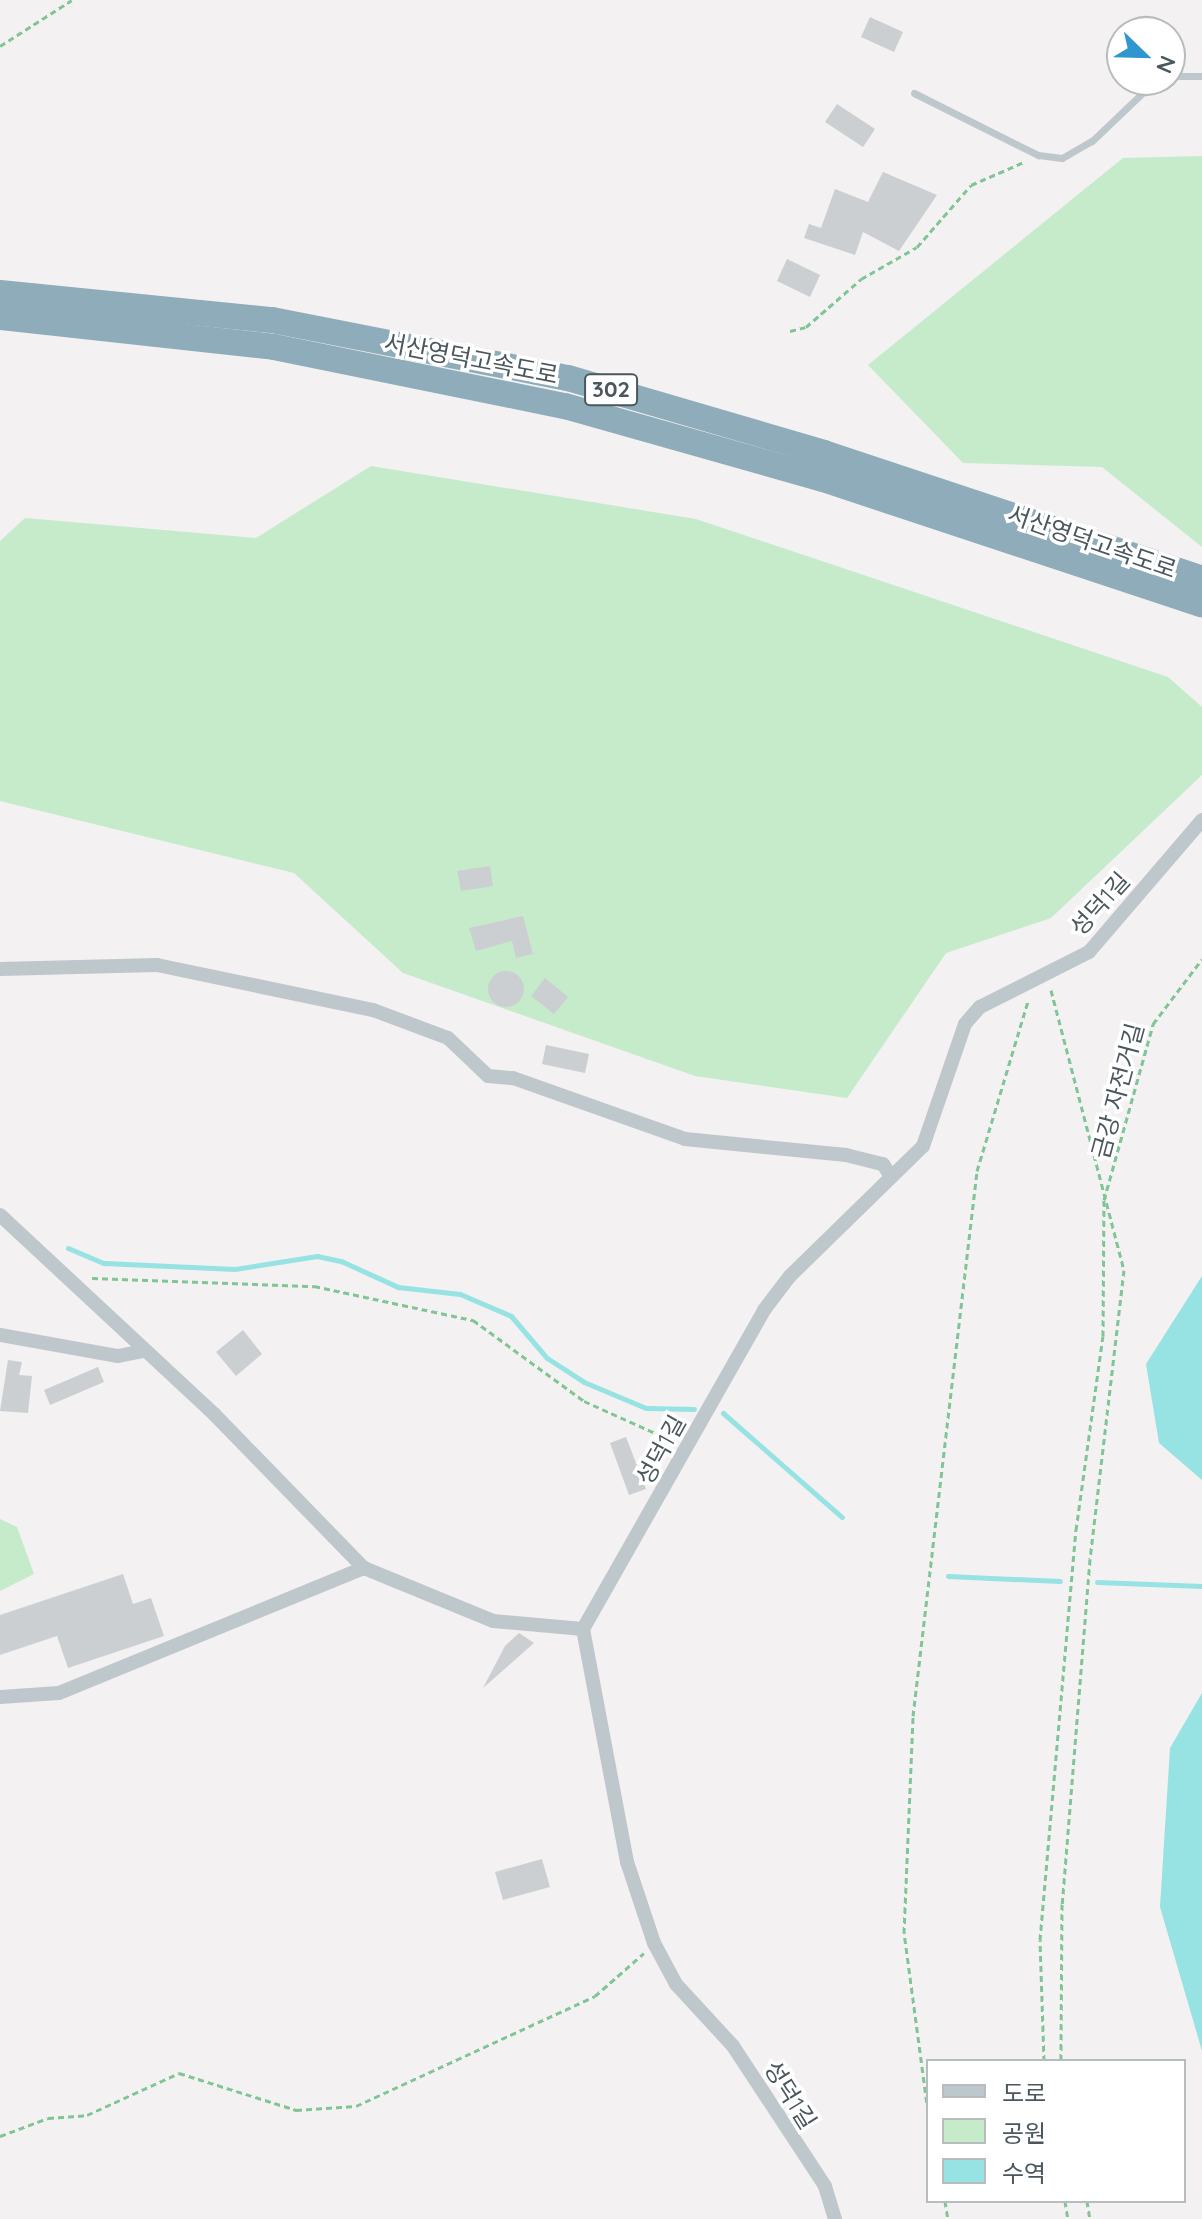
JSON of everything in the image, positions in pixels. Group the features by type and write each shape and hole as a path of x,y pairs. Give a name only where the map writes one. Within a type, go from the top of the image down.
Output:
{"highway":[{"name":"서산영덕고속도로","path":"0,293 272,320 568,378 824,453 1202,579"},
{"name":"서산영덕고속도로","path":"0,317 274,347 565,406 823,479 1202,604"}],"street":[{"name":"성덕1길","path":"835,2219 825,2186 733,2046 676,1984 654,1943 627,1862 583,1629 790,1276 891,1177 936,1121 965,1024 980,1007 1050,978 1089,952 1202,820"},
{"path":"0,969 157,965 373,1010 448,1038 488,1076 513,1078 685,1139 846,1155 883,1164 891,1177"},
{"path":"0,1215 364,1568 493,1621 583,1629"},
{"path":"0,1335 118,1356 143,1351"},
{"path":"0,1697 59,1693 364,1568"}],"lane":[{"path":"914,93 1038,155 1062,158 1092,141 1139,96"}],"path":[{"path":"0,46 72,0"},
{"path":"790,331 806,327 861,279 917,247 971,185 1038,155"},
{"name":"금강 자전거길","path":"1104,1200 1153,1024 1202,959"},
{"path":"1050,978 1124,1270 1123,1304 1090,1559 1059,1947 1061,2059"},
{"path":"926,2097 904,1933 913,1716 977,1171 1033,984"},
{"path":"1044,2059 1040,1940 1076,1530 1103,1336 1104,1200"},
{"path":"66,1278 314,1286 473,1320 584,1401 688,1448"},
{"path":"0,2136 48,2118 87,2115 179,2073 296,2110 356,2106 595,1996 654,1943"}],"green space":[{"path":"1202,156 1202,547 1102,467 963,463 868,365 1123,158"},
{"path":"371,466 696,519 1168,677 1202,707 1202,775 1051,918 946,953 847,1098 695,1076 403,973 294,873 0,801 0,541 25,518 256,538"},
{"path":"0,1519 17,1527 34,1574 0,1591"}],"water":[{"path":"1202,1276 1202,1480 1159,1443 1146,1364"},
{"path":"1202,1693 1202,2051 1160,1907 1170,1748"}],"building":[{"path":"870,17 903,32 894,52 861,37"},
{"path":"837,104 875,129 863,147 825,122"},
{"path":"883,172 937,195 899,251 863,232 855,255 804,238 809,224 821,228 835,189 868,202"},
{"path":"787,259 820,275 810,297 777,281"},
{"path":"490,866 493,886 461,891 457,871"},
{"path":"523,916 533,954 516,958 512,941 476,951 469,928"},
{"path":"506,971 519,976 524,989 519,1002 506,1007 493,1002 488,989 493,976"},
{"path":"545,978 568,997 554,1014 531,996"},
{"path":"546,1045 589,1054 585,1073 542,1064"},
{"path":"243,1330 262,1354 236,1376 216,1352"},
{"path":"8,1360 22,1362 19,1375 32,1376 28,1413 0,1411"},
{"path":"98,1367 104,1382 50,1405 44,1390"},
{"path":"626,1437 646,1489 629,1495 610,1443"},
{"path":"123,1574 133,1604 151,1598 164,1636 68,1668 57,1636 0,1655 0,1615"},
{"path":"519,1633 534,1643 483,1688 505,1646"},
{"path":"542,1859 550,1887 503,1900 495,1872"}],"waterway":[{"path":"68,1248 104,1263 235,1269 317,1256 341,1261 398,1287 460,1294 511,1316 547,1358 584,1382 646,1408 694,1409"},
{"path":"723,1413 842,1517"},
{"path":"948,1576 1060,1581"},
{"path":"1097,1582 1202,1586"}]}
